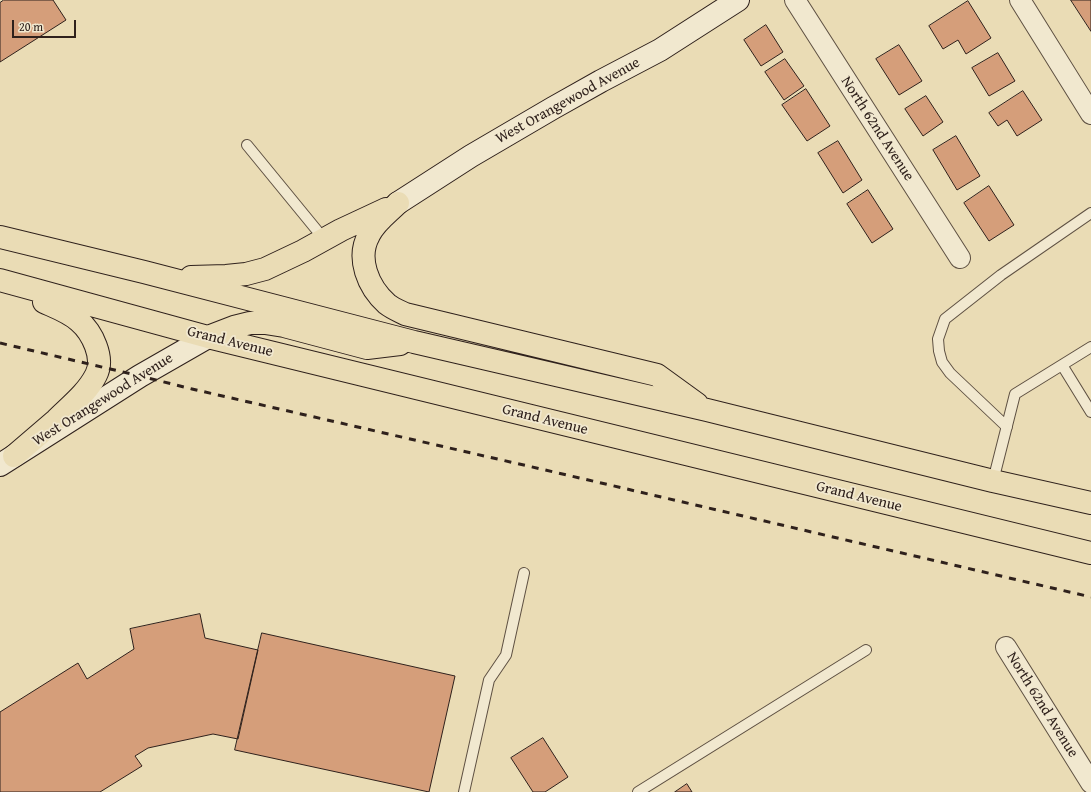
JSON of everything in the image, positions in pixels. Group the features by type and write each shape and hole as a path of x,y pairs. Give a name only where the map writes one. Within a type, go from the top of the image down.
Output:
{"highway":[{"path":"144,272 197,278 246,274 265,269 398,203"},
{"path":"398,203 377,224 369,234 364,245 364,264 366,275 373,288 387,304 405,314 658,375 706,410"},
{"path":"0,237 144,272 414,342 706,410 993,481 1091,503"},
{"name":"Grand Avenue","path":"0,280 208,337 1091,553"},
{"path":"0,284 62,310 78,320 96,345 99,366 97,374 91,384 78,400 7,461"},
{"path":"208,337 234,327 265,322 367,348 414,342"}],"street":[{"name":"West Orangewood Avenue","path":"398,203 471,156 660,50 738,0"},
{"name":"North 62nd Avenue","path":"795,0 960,258"},
{"path":"1020,0 1091,114"},
{"name":"West Orangewood Avenue","path":"7,461 140,376 208,337"},
{"name":"North 62nd Avenue","path":"1006,647 1091,783"}],"lane":[{"path":"247,145 324,240"},
{"path":"1007,426 950,374 942,362 938,339 945,319 1001,275 1091,213"},
{"path":"993,481 1015,394 1091,347"},
{"path":"1062,365 1091,412"},
{"path":"464,792 489,680 506,655 524,573"},
{"path":"638,792 866,650"}],"building":[{"path":"4,0 53,0 66,20 0,62 0,3"},
{"path":"1071,0 1091,0 1091,31"},
{"path":"968,1 991,38 966,54 958,40 943,49 929,26"},
{"path":"766,25 783,52 761,66 744,40"},
{"path":"899,45 922,81 899,95 876,59"},
{"path":"998,53 1015,81 989,96 972,68"},
{"path":"785,59 804,86 784,100 765,72"},
{"path":"806,89 830,126 807,141 782,105"},
{"path":"1023,91 1042,120 1017,136 1007,120 998,126 989,113"},
{"path":"926,96 943,122 923,136 905,109"},
{"path":"956,136 980,176 957,190 933,150"},
{"path":"838,141 862,180 843,193 818,153"},
{"path":"989,186 1014,225 989,241 964,203"},
{"path":"868,190 893,229 872,243 847,204"},
{"path":"200,614 205,638 258,650 238,739 213,734 148,748 135,756 142,766 100,792 0,792 0,712 78,663 87,679 134,649 130,629"},
{"path":"262,633 455,676 429,792 235,750"},
{"path":"543,738 568,777 545,792 533,792 511,758"},
{"path":"687,784 692,792 675,792"}],"railway":[{"path":"0,343 192,389 1091,597"}]}
